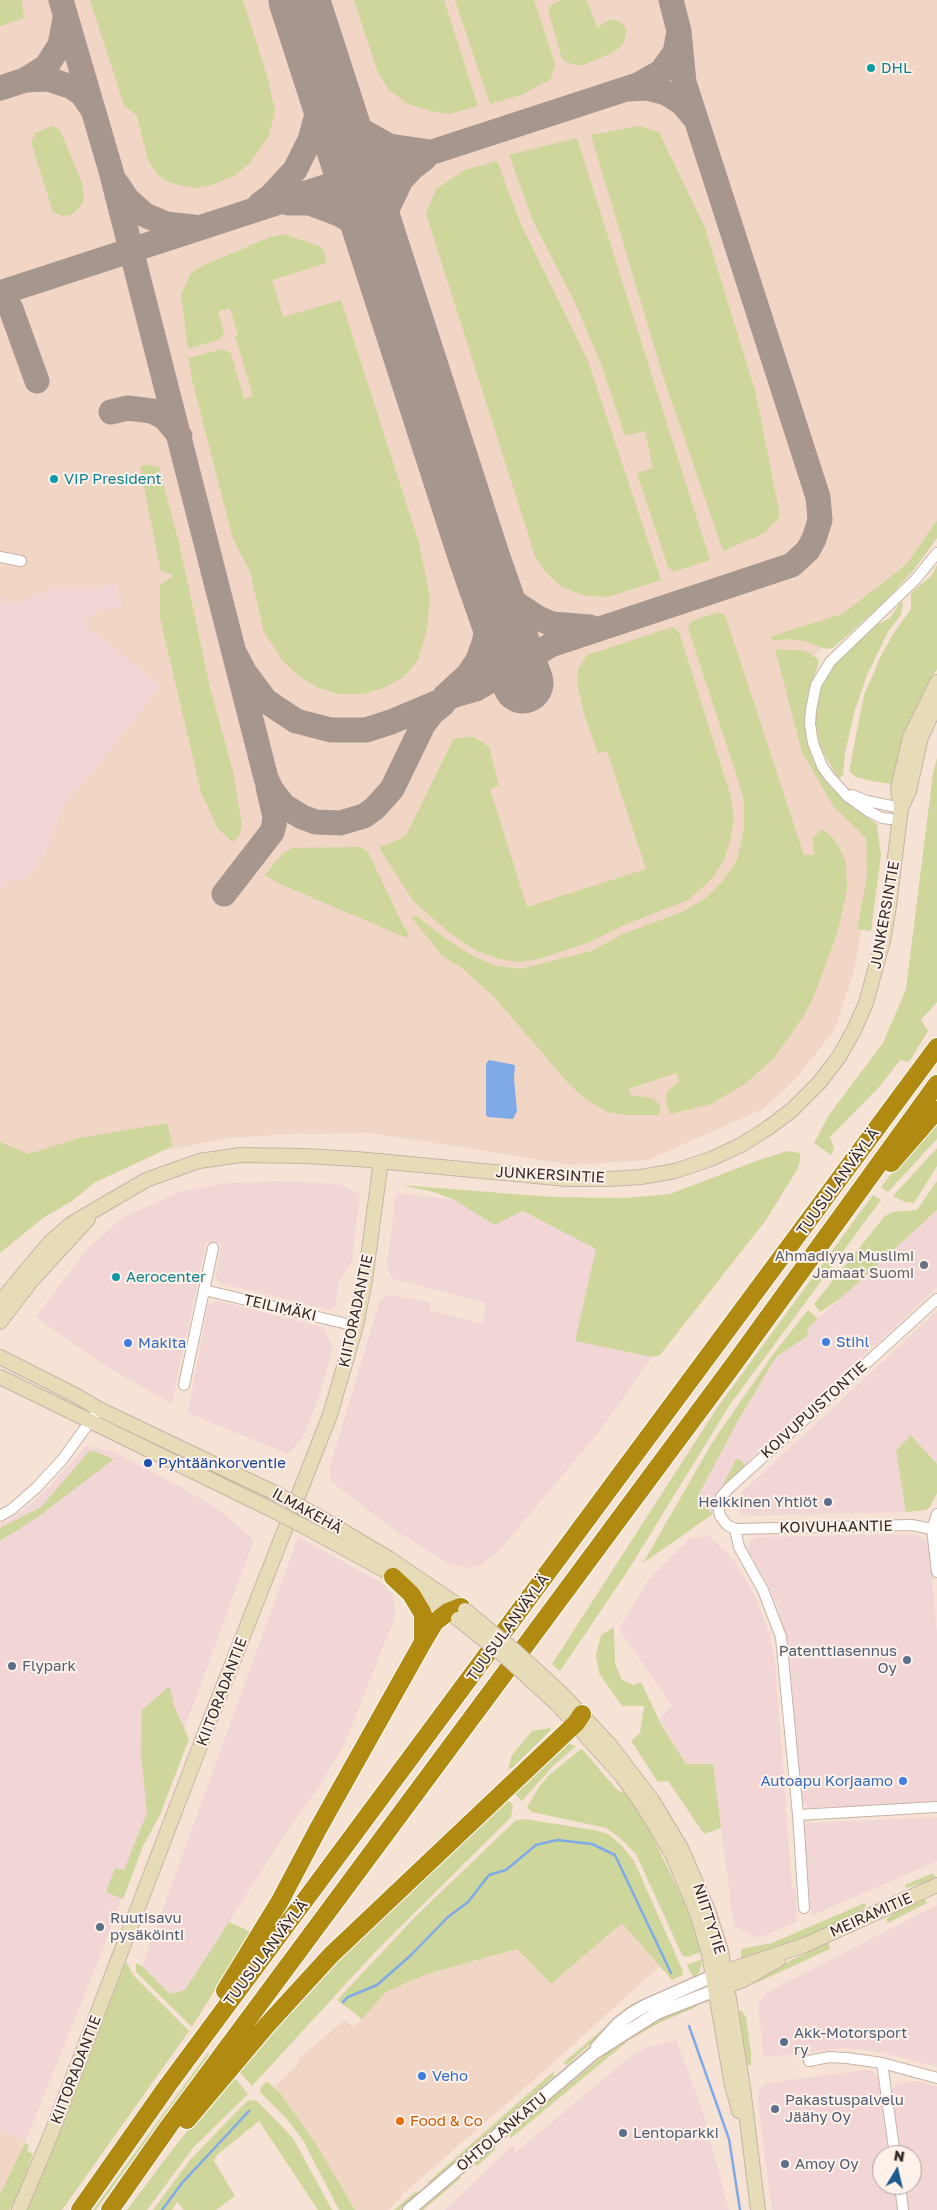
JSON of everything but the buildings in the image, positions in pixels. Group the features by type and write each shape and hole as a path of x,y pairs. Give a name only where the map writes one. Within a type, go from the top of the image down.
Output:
{"highway":[{"name":"TUUSULANVÄYLÄ","path":"80,2210 168,2085 362,1826 937,1047"},
{"name":"TUUSULANVÄYLÄ","path":"110,2210 168,2126 734,1364 937,1084"},
{"path":"829,1232 937,1110"},
{"path":"393,1577 411,1594 423,1614 423,1642"},
{"path":"168,2085 280,1902 318,1829 435,1622 458,1612"},
{"path":"110,2210 267,2024 331,1955 579,1719"}],"main road":[{"name":"JUNKERSINTIE","path":"901,814 898,789 910,737 937,682"},
{"name":"JUNKERSINTIE","path":"0,1302 49,1243 71,1224 146,1180 199,1161 241,1156 295,1156 381,1161 567,1179 641,1177 675,1170 711,1159 741,1145 768,1128 792,1110 819,1083 843,1050 866,1003 884,941 901,814 909,791 921,737 937,703"},
{"name":"KIITORADANTIE","path":"19,2210 48,2142 210,1720 330,1415 356,1326 365,1280 381,1161"},
{"name":"JUNKERSINTIE","path":"0,1322 55,1253 95,1211"},
{"name":"ILMAKEHÄ","path":"0,1357 99,1409 275,1493 390,1558 458,1612 509,1660 560,1699 579,1719"},
{"name":"ILMAKEHÄ","path":"0,1377 307,1528 458,1612"},
{"name":"NIITTYTIE","path":"579,1719 642,1804 672,1854 719,1974 732,2085 751,2158 758,2210"},
{"name":"MEIRAMITIE","path":"722,1988 743,1980 805,1945 937,1885"},
{"name":"MEIRAMITIE","path":"719,1974 805,1945"}],"street":[{"path":"901,814 887,819 877,816 838,788 822,766 811,733 811,710 818,680 830,662 916,579 937,553"},
{"path":"0,557 21,562"},
{"path":"184,1386 213,1248"},
{"name":"TEILIMÄKI","path":"204,1290 356,1326"},
{"name":"KOIVUPUISTONTIE","path":"735,1529 727,1525 720,1516 718,1506 721,1497 937,1299"},
{"path":"0,1516 12,1509 36,1488 62,1460 99,1409"},
{"path":"937,1514 935,1529 937,1572"},
{"name":"KOIVUHAANTIE","path":"735,1529 912,1525 935,1529"},
{"path":"735,1529 739,1546 763,1590 781,1637 798,1815 804,1908"},
{"path":"798,1815 937,1808"},
{"name":"OHTOLANKATU","path":"594,2053 600,2042 631,2014 719,1974"},
{"name":"OHTOLANKATU","path":"409,2210 594,2053 657,2013 722,1988"},
{"path":"809,2061 829,2057 847,2058 882,2063 937,2078"},
{"path":"882,2063 894,2145"},
{"path":"901,2195 903,2210"}],"shaded area":[{"path":"0,0 937,0 937,530 906,571 789,679 803,751 837,800 877,839 854,971 835,1029 796,1079 763,1109 648,1160 573,1165 371,1133 291,1134 228,1138 173,1149 28,1159 0,1152"},
{"path":"117,584 123,606 99,610 84,624 161,686 63,807 45,854 25,880 7,881 0,890 0,597 12,604 52,589 88,589"},
{"path":"292,1181 342,1185 360,1194 352,1261 338,1283 336,1306 329,1310 220,1283 215,1276 222,1244 206,1242 172,1404 104,1365 36,1317 86,1250 122,1218 181,1191 228,1183"},
{"path":"396,1193 455,1200 494,1225 523,1211 597,1249 575,1341 652,1357 600,1431 498,1552 481,1565 471,1568 449,1564 390,1527 332,1482 329,1470 380,1300 389,1295 430,1302 430,1310 482,1324 486,1303 391,1278 387,1266"},
{"path":"937,1210 937,1288 754,1455 718,1495 713,1514 704,1505 699,1494 735,1426 776,1357 808,1336 807,1329"},
{"path":"217,1301 323,1327 333,1348 318,1400 302,1439 288,1454 188,1413 208,1305"},
{"path":"937,1311 937,1464 912,1435 896,1451 906,1512 749,1516 741,1514 738,1507 740,1494"},
{"path":"86,1446 114,1452 181,1487 219,1510 254,1540 103,1949 26,2140 0,2130 0,1525 23,1511 52,1484"},
{"path":"918,1534 929,1544 937,1635 937,1802 807,1808 802,1802 788,1645 778,1607 766,1581 749,1552 749,1541 758,1537"},
{"path":"710,1536 736,1563 756,1598 770,1636 775,1662 792,1888 795,1888 797,1922 758,1938 734,1926 713,1765 686,1764 659,1719 672,1706 619,1629 648,1580 690,1538"},
{"path":"298,1537 382,1583 393,1596 396,1614 345,1743 320,1785 282,1839 185,1990 170,1994 142,1966"},
{"path":"937,1817 937,1861 811,1916 804,1827 808,1823"},
{"path":"937,1905 937,2067 885,2053 847,2048 764,2057 758,2005 766,1993"},
{"path":"623,1922 660,1966 543,2072 403,2194 389,2210 355,2210 318,2147 281,2094 274,2087 298,2064 297,2060 344,2020 354,2027 386,1992 427,1974 518,1949 551,1984"},
{"name":"Lentoparkki","path":"676,2040 702,2109 729,2210 445,2210 513,2145 516,2152 631,2056 648,2047"},
{"path":"865,2070 873,2071 878,2078 888,2145 872,2145 872,2195 896,2195 898,2208 908,2206 906,2195 922,2195 922,2145 899,2145 891,2092 897,2084 907,2082 918,2081 937,2087 937,2210 772,2210 758,2093 761,2087 767,2083"},
{"path":"0,2130 26,2140 0,2198"}],"green space":[{"path":"0,0 22,0 24,18 0,26"},
{"path":"90,0 243,0 268,79 275,111 269,136 250,163 234,176 197,188 168,182 157,174 148,160 137,116 124,105"},
{"path":"354,0 444,0 478,106 450,114 431,111 406,103 388,89 377,70"},
{"path":"455,0 534,0 555,64 551,79 521,95 490,104"},
{"path":"562,0 587,0 597,28 607,21 620,22 625,27 626,33 623,45 612,53 583,65 574,65 562,59 548,9 553,4"},
{"path":"52,126 60,130 82,183 84,200 71,215 62,216 53,212 31,142 35,133"},
{"path":"639,126 659,132 705,228 756,394 780,516 765,533 723,551 662,373 591,135"},
{"path":"577,138 710,560 673,572 668,567 637,473 653,468 645,431 625,436 601,364 576,305 532,219 509,155"},
{"path":"497,161 520,222 588,361 661,580 608,597 586,596 562,587 545,571 535,556 426,214 436,189 465,170"},
{"path":"283,234 322,247 327,263 272,280 283,317 341,300 418,540 430,596 427,630 418,660 404,677 383,688 363,694 338,694 319,688 300,677 283,661 264,632 250,572 233,539 192,380 189,358 222,349 231,353 244,399 253,396 235,336 238,335 230,308 218,311 224,333 220,339 188,349 181,295 191,273 202,266 270,237"},
{"path":"150,465 159,467 179,543 210,687 233,772 242,825 239,836 233,842 218,829 201,792 160,618 160,585 173,576 172,574 161,572 140,466"},
{"path":"937,520 937,538 913,571 880,606 833,648 826,649 805,641 789,639 773,641 772,636 842,614 906,565"},
{"path":"937,565 937,669 924,691 913,717 892,784 856,777 849,771 864,695 893,634 911,609 911,593 931,576"},
{"path":"903,602 901,615 889,630 867,675 855,710 845,753 843,775 838,779 821,748 815,721 817,703 822,686 829,670 840,656 872,627 890,618 900,603"},
{"path":"718,612 725,615 804,855 815,855 812,840 821,829 832,837 846,862 847,890 838,931 812,1001 802,1018 774,1058 745,1084 711,1104 670,1114 666,1099 667,1091 679,1082 677,1073 628,1089 631,1095 652,1098 657,1102 661,1107 658,1115 626,1115 608,1112 585,1099 569,1084 495,998 462,968 442,956 412,918 417,916 446,939 475,957 497,966 521,969 591,951 625,933 685,911 707,897 722,882 737,860 744,829 744,801 688,628 690,622"},
{"path":"673,627 679,632 731,797 734,819 730,842 723,862 713,878 688,900 624,925 590,942 539,959 519,962 499,959 477,951 451,934 414,902 381,851 381,846 406,835 454,738 474,737 489,747 499,785 490,789 527,907 646,869 607,751 598,754 584,714 577,682 578,669 587,655"},
{"path":"775,649 805,651 817,658 819,663 808,693 805,721 811,756 832,788 848,803 877,824 881,855 871,931 857,929 867,877 866,838 833,806 802,752"},
{"path":"937,758 937,1002 921,1020 928,1031 909,1062 900,1060 880,1086 830,1137 834,1149 831,1155 814,1143 829,1115 883,1043 906,989 933,773"},
{"path":"361,847 368,852 409,934 407,938 280,884 265,875 282,854 292,848"},
{"path":"937,1118 937,1139 888,1192 881,1187"},
{"path":"167,1123 173,1146 94,1183 72,1201 43,1218 0,1253 0,1142 29,1154 79,1138"},
{"path":"937,1148 937,1166 914,1203 905,1202 893,1196"},
{"path":"788,1151 800,1153 798,1168 766,1220 660,1355 652,1357 575,1341 596,1249 523,1211 494,1225 455,1200 434,1192 401,1185 552,1197 625,1198 670,1194"},
{"path":"937,1181 937,1210 841,1298 820,1312 814,1304 885,1216 893,1212 917,1210"},
{"path":"873,1195 881,1200 729,1406 627,1572 560,1671 552,1664 717,1408"},
{"path":"808,1310 818,1319 807,1329 808,1336 776,1357 735,1426 699,1494 704,1505 713,1514 643,1563 712,1443 774,1353"},
{"path":"911,1435 937,1464 937,1493 930,1507 926,1510 906,1512 896,1451"},
{"path":"90,1450 114,1459 39,1516 0,1541 0,1528 41,1507"},
{"path":"736,1459 742,1460 744,1466 718,1495"},
{"path":"614,1627 615,1663 622,1680 634,1685 641,1682 661,1724 686,1764 713,1764 721,1828 704,1834 668,1781 658,1782 631,1741 640,1733 644,1706 622,1706 599,1673 596,1655 601,1635"},
{"path":"170,1687 174,1706 189,1739 160,1815 143,1846 123,1899 106,1892 115,1868 124,1870 147,1813 141,1753 142,1710"},
{"path":"550,1728 551,1730 512,1768 508,1769 512,1755 532,1731"},
{"path":"566,1743 576,1746 553,1766 522,1801 512,1791"},
{"path":"581,1749 617,1790 627,1794 645,1821 689,1912 701,1952 687,1957 682,1955 636,1854 621,1839 606,1828 532,1812 527,1807 549,1775"},
{"path":"505,1797 513,1805 511,1817 377,1950 252,2086 238,2070 292,2006 441,1856"},
{"path":"524,1819 594,1830 608,1834 621,1845 634,1861 683,1975 672,1980 622,1923 551,1984 517,1949 427,1974 386,1992 362,2019 337,2000 417,1915 515,1821"},
{"path":"933,1873 937,1879 906,1888 905,1885"},
{"path":"924,1897 927,1903 888,1923 886,1919 905,1906"},
{"path":"865,1903 866,1906 864,1908 851,1917 788,1944 748,1958 741,1958 741,1949 772,1943"},
{"path":"229,1922 251,1932 192,2027 136,1972 136,1963 142,1966 170,1994 185,1990"},
{"path":"828,1942 830,1949 756,1983 748,1984 753,1979"},
{"path":"702,1959 700,1971 694,1979 687,1965"},
{"path":"126,1961 133,1975 189,2031 62,2210 26,2210 62,2127"},
{"path":"686,1982 606,2030 567,2065 563,2063 632,2004"},
{"path":"697,2004 696,2007 659,2023 629,2040 511,2138 509,2134 626,2037 662,2017"},
{"path":"736,2011 742,2011 746,2017 751,2065 748,2065 740,2040"},
{"path":"208,2053 210,2054 96,2210 93,2210"},
{"path":"554,2071 554,2076 481,2142 431,2184 427,2183"},
{"path":"233,2076 248,2094 193,2148 147,2210 127,2210 172,2150"},
{"path":"267,2081 281,2094 318,2147 355,2210 339,2210 303,2140 286,2118 260,2092 261,2087"},
{"path":"248,2100 257,2101 293,2138 332,2210 318,2210 259,2121 217,2155 214,2161 235,2196 216,2210 184,2210 177,2202 172,2210 153,2210 190,2160"},
{"path":"25,2143 29,2145 27,2151 33,2154 19,2192 10,2210 0,2210 0,2195"},
{"path":"491,2148 496,2149 476,2167 476,2161"},
{"path":"456,2177 462,2177 423,2210 417,2210"},
{"path":"416,2191 418,2195 399,2210 394,2210"}],"water":[{"path":"489,1060 515,1065 514,1079 517,1111 513,1119 488,1117 486,1115 486,1064"}],"waterway":[{"path":"343,2002 348,1997 377,1985 410,1956 448,1917 468,1902 489,1875 506,1870 536,1845 557,1840 592,1844 615,1855 671,1973"},
{"path":"689,2026 729,2139 740,2210"},
{"path":"162,2210 182,2183 249,2111"}],"taxiway":[{"path":"61,0 111,171 266,778 271,789 284,806 302,817 316,822 340,823 364,816 375,808 392,789 423,725 432,713 443,704"},
{"path":"0,293 638,85 661,72 675,53 679,31 671,0"},
{"path":"0,88 25,80 46,67 60,45 65,18"},
{"path":"235,654 245,673 266,701 296,721 331,730 366,730 391,722 455,695 476,689 551,645 792,565 808,550 820,520 818,497 684,82 679,31"},
{"path":"260,204 271,196 295,170 310,140 319,107 320,89 316,52"},
{"path":"324,73 334,99 357,128 389,146 424,151"},
{"path":"25,80 48,79 72,87 82,94 93,110"},
{"path":"629,89 647,88 666,93 682,103 694,117"},
{"path":"386,269 382,241 388,207 401,180 425,158"},
{"path":"117,184 127,199 145,215 166,224 193,227"},
{"path":"288,203 310,203 339,214 357,224 376,247 383,262"},
{"path":"0,297 5,300 11,309 37,381"},
{"path":"111,412 128,408 152,411 164,417 180,436"},
{"path":"445,696 468,675 478,660 484,643 489,621 489,594 479,557"},
{"path":"486,568 509,599 538,618 552,624 590,627"},
{"path":"224,894 272,832 275,817 268,787"}],"runway":[{"path":"299,0 479,557 523,683"}],"place":[{"name":"DHL","path":"871,68"},
{"name":"VIP President","path":"54,479"},
{"name":"Ahmadiyya Muslimi Jamaat Suomi","path":"924,1265"},
{"name":"Aerocenter","path":"116,1277"},
{"name":"Stihl","path":"826,1342"},
{"name":"Makita","path":"128,1343"},
{"name":"Pyhtäänkorventie","path":"148,1463"},
{"name":"Heikkinen Yhtiöt","path":"828,1502"},
{"name":"Patenttiasennus Oy","path":"907,1660"},
{"name":"Flypark","path":"12,1666"},
{"name":"Autoapu Korjaamo","path":"903,1781"},
{"name":"Ruutisavu pysäköinti","path":"100,1927"},
{"name":"Akk-Motorsport ry","path":"784,2042"},
{"name":"Veho","path":"422,2076"},
{"name":"Pakastuspalvelu Jäähy Oy","path":"775,2109"},
{"name":"Food & Co","path":"400,2121"},
{"name":"Lentoparkki","path":"623,2133"},
{"name":"Amoy Oy","path":"785,2164"}]}
